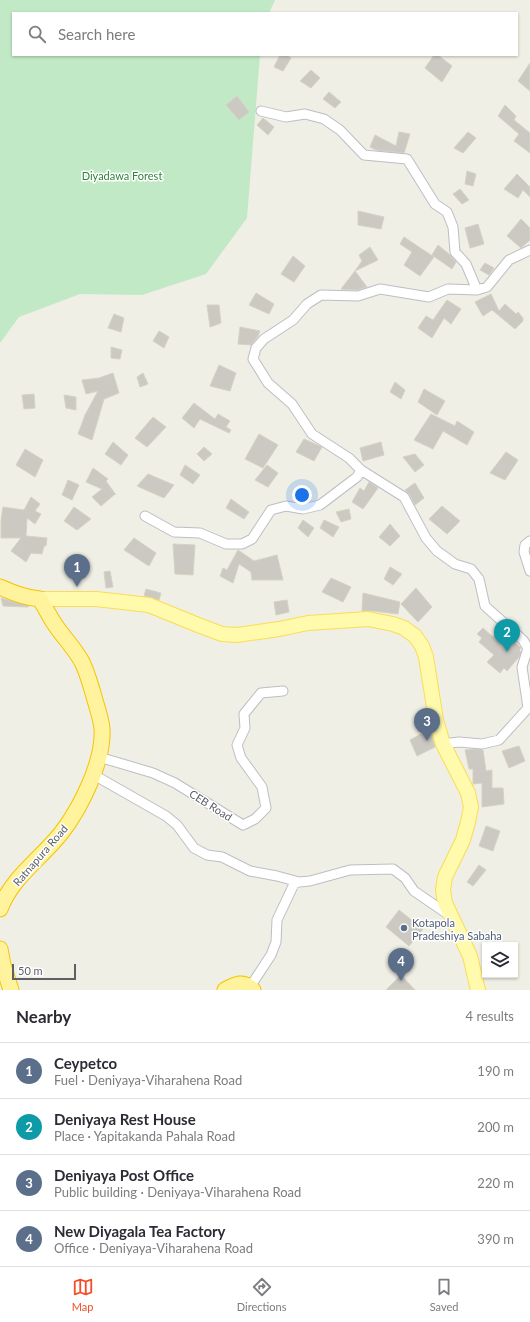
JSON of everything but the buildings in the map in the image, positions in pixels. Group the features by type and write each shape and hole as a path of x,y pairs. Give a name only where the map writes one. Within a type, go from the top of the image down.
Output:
{"highway":[{"path":"0,587 26,597 40,598"},
{"name":"Ratnapura Road","path":"0,909 5,896 21,875 63,831 79,805 94,775 99,757 102,729 99,713 87,673 76,653 52,620 40,598"},
{"path":"0,949 11,990"},
{"path":"225,990 238,984 244,984 252,989"}],"main road":[{"path":"40,598 96,599 149,605 222,634 237,635 308,623 368,619 393,624 404,628 415,636 422,646 426,657 436,720 443,744 468,794 471,807 462,840 445,877 443,890 445,903 470,956 478,990"}],"street":[{"path":"261,111 286,117 305,114 324,119 340,130 364,155 406,159 435,204 447,212 453,226 455,252 466,264 477,290"},
{"path":"443,744 459,742 482,744 499,740 529,708 522,667 528,648 523,640 485,606 480,579 471,569 455,564 437,551 426,538 404,497 361,470 349,458 312,434 292,404 268,383 253,359 256,348 264,339 293,320 307,304 321,295 358,296 380,289 429,297 448,289 477,290 487,287 509,260 530,250"},
{"path":"145,516 174,532 200,533 226,544 242,544 252,539 271,510 286,506 303,509 320,505 357,477 361,470"},
{"path":"530,541 525,544 524,552 530,571"},
{"name":"CEB Road","path":"99,757 159,775 175,783 243,826 256,819 266,808 262,787 241,758 237,745 245,728 244,714 261,693 283,691"},
{"path":"94,775 166,816 178,825 194,848 207,854 222,857 250,872 277,876 299,882 310,881 350,870 393,869 405,878 414,891 452,917"},
{"path":"252,989 271,955 276,942 277,920 294,884 299,882"}],"green space":[{"name":"Diyadawa Forest","path":"0,0 275,0 269,12 12,12 12,56 260,56 247,218 206,274 142,295 80,294 19,317 0,343"}],"place":[{"name":"Ceypetco","path":"77,587"},
{"name":"Deniyaya Rest House","path":"507,652"},
{"name":"Deniyaya Post Office","path":"427,741"},
{"name":"Kotapola Pradeshiya Sabaha","path":"404,928"},
{"name":"New Diyagala Tea Factory","path":"401,981"}]}
